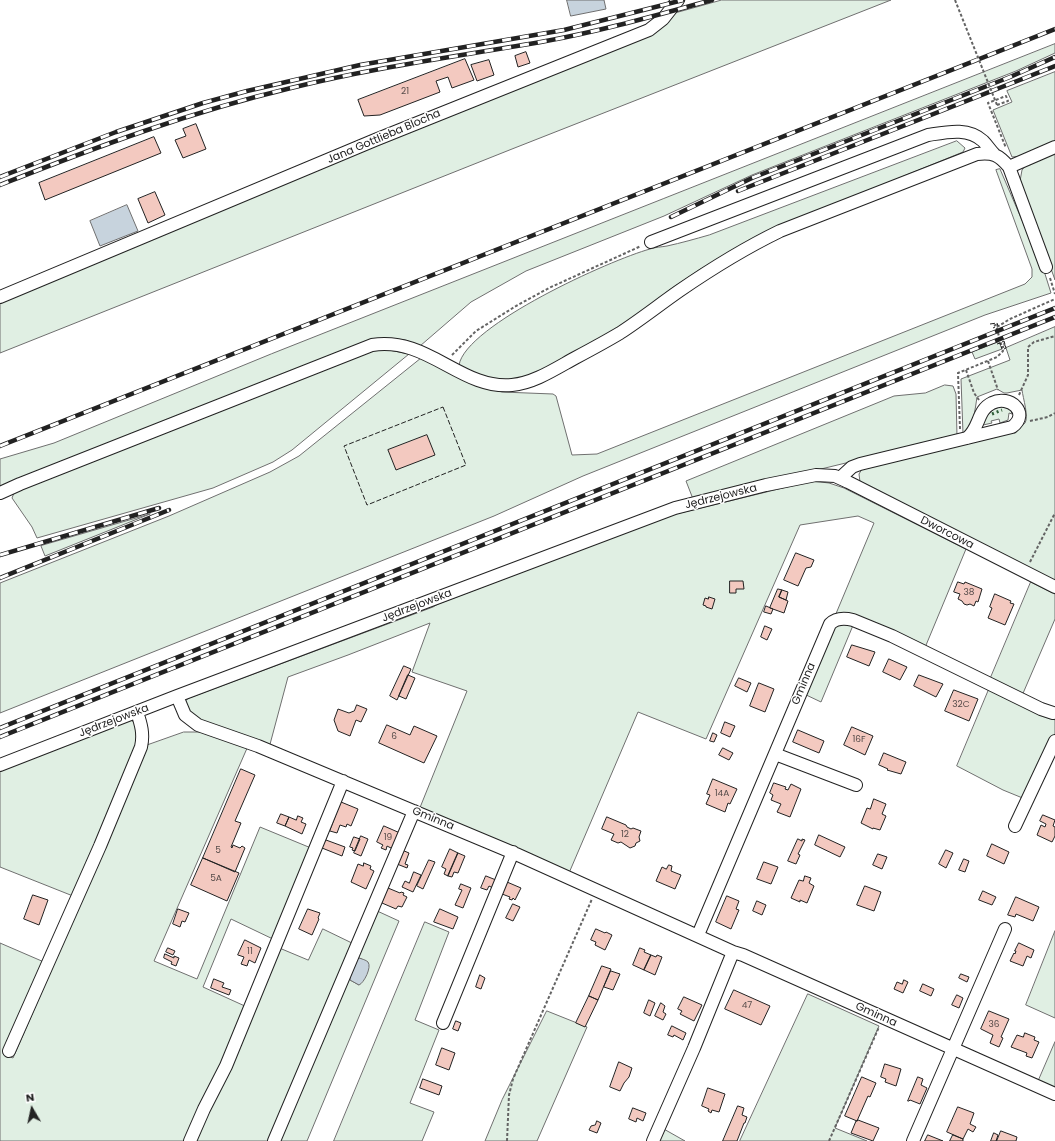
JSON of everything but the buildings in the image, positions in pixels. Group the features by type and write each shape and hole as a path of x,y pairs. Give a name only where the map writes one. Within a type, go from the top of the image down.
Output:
{"street":[{"name":"Jana Gottlieba Blocha","path":"0,297 375,140 649,30 663,19 678,0"},
{"path":"651,242 928,136 948,131 961,132 979,138 994,154 1011,166 1046,267"},
{"path":"1011,166 1055,147"},
{"path":"0,493 372,345 384,343 397,344 421,351 475,379 488,384 511,385 527,382 553,370 621,332 681,290 755,243 780,230 968,156 986,152 994,154"},
{"path":"840,478 852,468 860,464 964,439 1007,428 1016,424 1019,418 1018,411 1010,402 1002,400 993,402 981,415 975,430 964,439"},
{"name":"Jędrzejowska","path":"0,765 177,696 675,508 766,485 810,476 828,475 840,478"},
{"name":"Dworcowa","path":"840,478 1055,587"},
{"name":"Gminna","path":"698,935 807,675 830,624 833,621 853,620 892,636 1041,709 1054,713"},
{"name":"Gminna","path":"177,696 185,715 198,725 258,746 513,852 733,952 743,955 1055,1094"},
{"path":"10,1051 100,846 141,747 143,739 142,727 137,712"},
{"path":"1015,826 1055,741"},
{"path":"775,754 856,785"},
{"path":"190,1141 204,1109 226,1066 343,781"},
{"path":"274,1141 414,811"},
{"path":"442,1024 513,852"},
{"path":"913,1141 1005,929"},
{"path":"653,1141 694,1048 733,952"}],"path":[{"path":"956,0 997,105 1008,101 1006,96 988,103 1011,166"},
{"path":"445,364 449,357 476,331 516,306 549,288 651,242"},
{"path":"1046,267 1055,294"},
{"path":"992,326 996,325 997,327 1010,319 1055,299"},
{"path":"964,439 958,373 997,357 1004,351 1002,347 1005,347 1004,344 1001,344 997,327"},
{"path":"1015,406 1028,375 1028,347 1034,342 1055,336"},
{"path":"988,361 997,384 998,391"},
{"path":"966,370 974,393 979,399"},
{"path":"1016,424 1038,420 1055,413"},
{"path":"1025,573 1055,513"},
{"path":"507,1141 509,1095 513,1079 596,889"},
{"path":"829,1141 883,1018"}],"green space":[{"path":"722,0 891,0 0,353 0,301 675,13"},
{"path":"1055,44 1055,53 1016,71 752,175 664,216 526,271 471,302 420,346 405,340 392,339 0,489 0,459 54,443 271,354"},
{"path":"1055,72 1055,142 1022,156 1012,157 993,110 1012,102 1007,91"},
{"path":"957,141 965,148 963,152 764,233 699,270 668,291 626,324 590,346 523,379 505,382 476,374 459,365 468,349 486,332 512,314 542,296 604,266 652,248 672,245 709,235"},
{"path":"1055,151 1055,280 1020,181 1022,170 1026,165"},
{"path":"1000,169 1045,274 1051,293 985,315 583,476 494,516 0,713 0,583 169,516 270,472 299,456 421,358 479,386 502,392 553,394 556,396 572,455 597,454 1025,284 1032,277 1032,269 996,170"},
{"path":"1055,327 1055,583 860,482 859,474 862,469 1019,427 1024,424 1026,416 1022,390 1004,393 997,389 977,397 972,422 963,434 961,379 1010,360 1006,348"},
{"path":"999,342 1002,349 975,359 972,352"},
{"path":"384,349 409,354 292,450 273,462 213,488 37,538 32,527 12,498 18,489 371,351"},
{"path":"945,385 953,386 956,394 957,436 693,499 686,481 894,396 925,393"},
{"path":"1005,406 1010,408 1012,414 1009,413 1008,420 1000,423 999,419 991,421 992,423 983,425 988,414 997,408"},
{"path":"812,481 829,483 844,488 966,549 924,650 835,616 874,523 858,516 800,525 706,739 638,712 569,873 419,810 467,691 412,672 430,623 288,677 269,748 209,726 188,714 185,701 189,698 433,607 672,515"},
{"path":"150,514 45,556 41,546"},
{"path":"1031,582 1055,594 1055,619 1021,698 989,682"},
{"path":"839,623 854,623 821,702 802,693 831,630"},
{"path":"990,687 1045,713 1055,720 1055,734 1025,799 1003,790 957,766"},
{"path":"131,720 136,724 139,737 73,896 0,867 0,770"},
{"path":"184,732 200,732 248,746 154,961 197,979 260,827 311,848 275,940 231,919 203,987 247,1007 188,1141 0,1141 0,943 44,962 3,1054 13,1058 145,746"},
{"path":"375,910 399,921 307,1141 277,1141","holes":["359,958 362,959 359,985 350,980"]},
{"path":"425,922 449,932 415,1020 439,1030 410,1103 434,1112 422,1141 334,1141"},
{"path":"323,929 354,944 271,1141 192,1141 277,947 308,960"},
{"path":"1055,931 1055,1018 1026,1005"},
{"path":"808,994 879,1026 835,1128 867,1141 740,1141"},
{"path":"547,1011 587,1027 537,1141 485,1141 502,1100"},
{"path":"1055,1042 1055,1089 1038,1082"},
{"path":"662,1128 685,1141 657,1141"}],"shaded area":[{"path":"567,0 604,0 606,9 571,16"},
{"path":"127,205 138,231 100,246 90,221"},
{"path":"359,958 368,962 369,967 365,978 359,985 350,980 350,975 355,959"}],"railway":[{"path":"0,177 116,132 203,103 247,91 360,65 564,30 683,0"},
{"path":"0,185 144,131 253,98 354,74 567,37 712,0"},
{"path":"0,446 1055,29"},
{"path":"671,217 752,178 1010,77 1055,57"},
{"path":"738,191 1055,66"},
{"path":"0,728 1055,308"},
{"path":"0,737 1055,317"},
{"path":"0,555 159,508"},
{"path":"0,578 169,510"}],"hedge":[{"path":"992,414 1002,410"}],"fence":[{"path":"990,324 997,323 998,326"},
{"path":"1002,342 1004,341 1006,348 1004,349"},
{"path":"997,344 1000,343 1002,349"},
{"path":"443,407 466,465 367,505 344,446 443,407"}]}
